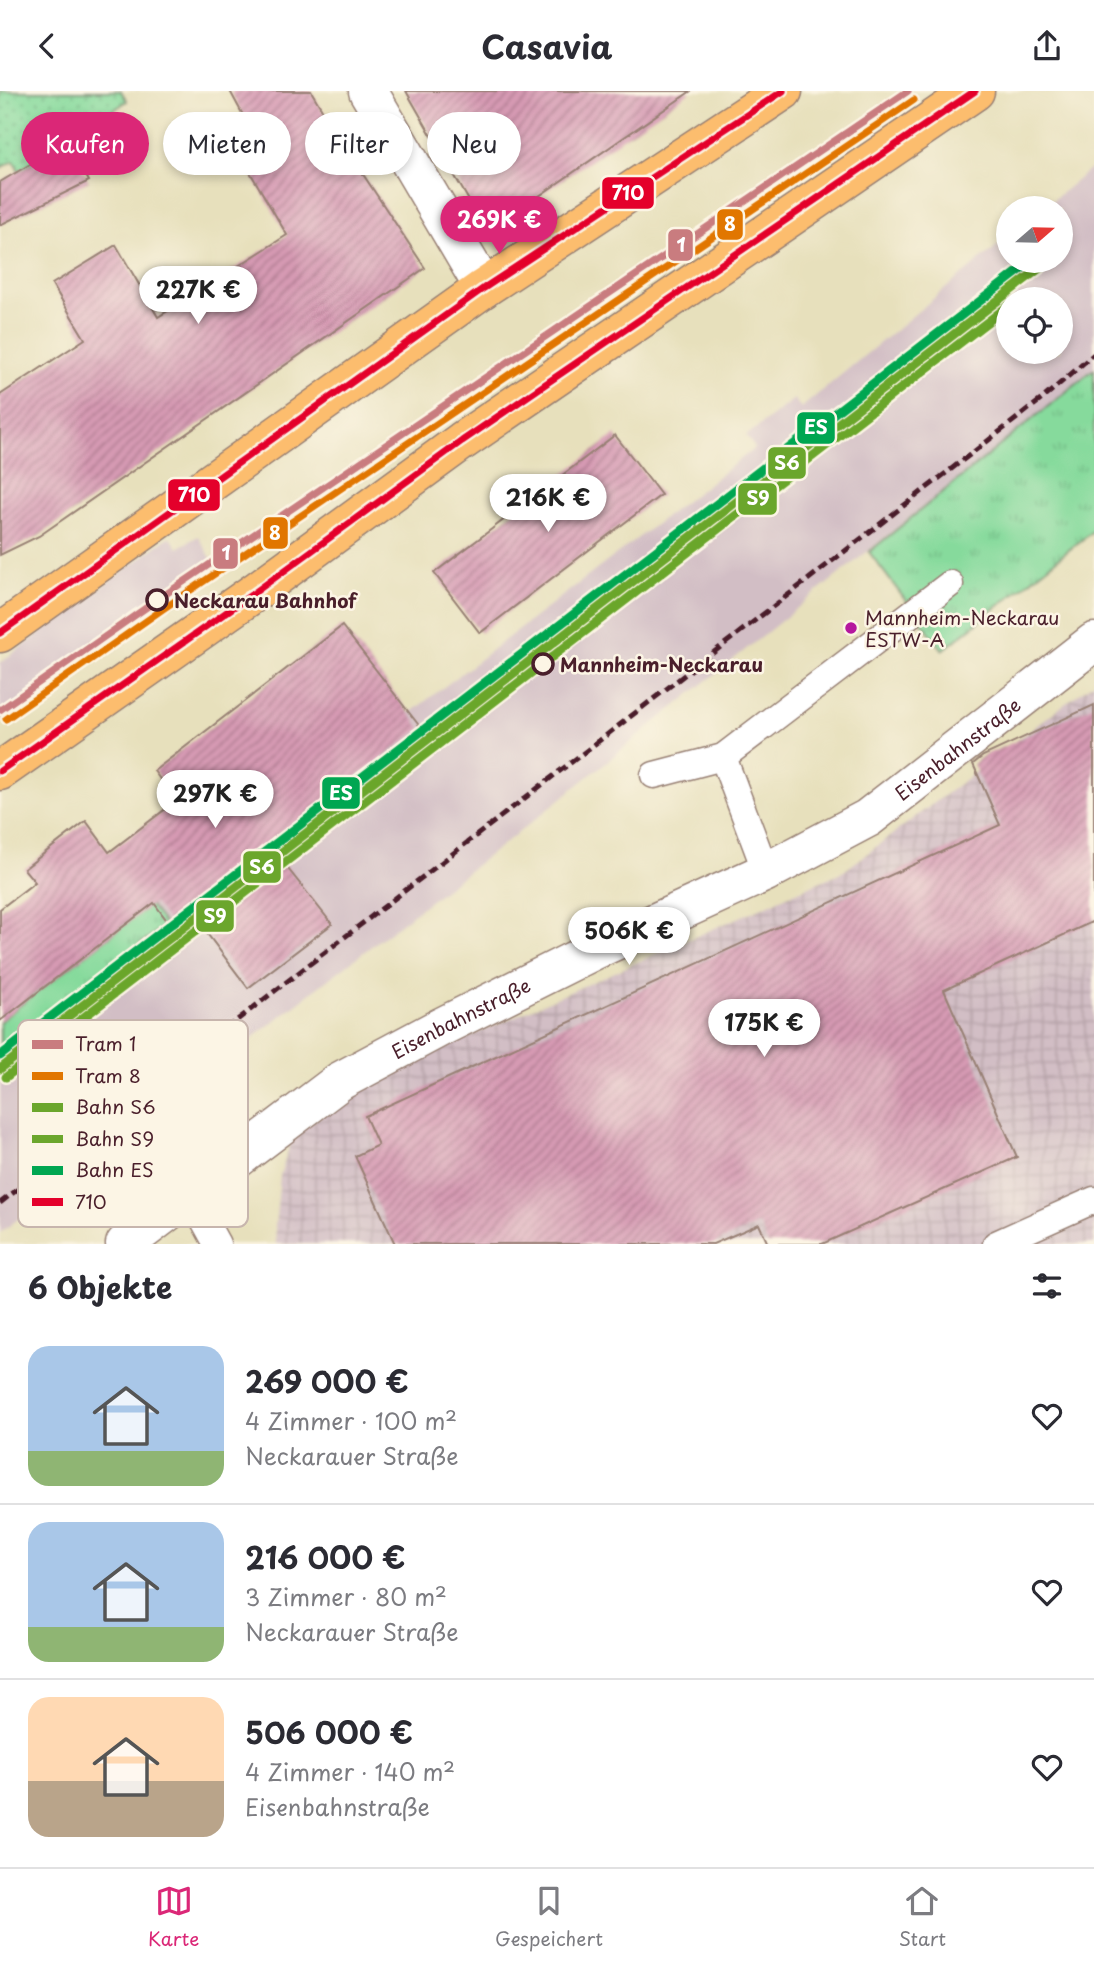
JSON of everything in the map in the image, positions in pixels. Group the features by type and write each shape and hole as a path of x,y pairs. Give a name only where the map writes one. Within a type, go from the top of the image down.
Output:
{"main road":[{"path":"0,633 484,288 783,91"},
{"path":"0,771 258,590 462,441 975,91"}],"street":[{"path":"368,91 484,288"},
{"name":"Eisenbahnstraße","path":"248,1151 340,1081 440,1027 595,950 766,872 868,818 1094,642"},
{"name":"Eisenbahnstraße","path":"125,1244 148,1227"}],"lane":[{"path":"654,775 723,757 950,585"},
{"path":"723,757 766,872"},
{"path":"996,1244 1094,1200"},
{"path":"208,1227 217,1244"}],"shaded area":[{"path":"1094,166 1094,369 528,825 248,1041 248,1020 43,1020 165,925 150,905 140,885 393,691 410,713 755,448 746,436 794,399 801,408 996,247 996,273 1073,273 1073,196 1058,196"},
{"path":"170,536 178,548 198,536 217,568 0,721 0,663"},
{"path":"1094,682 1094,1244 276,1244 280,1176 293,1134 354,1093 429,1054 844,871"},
{"path":"18,1040 18,1219 0,1233 0,1054"}],"green space":[{"path":"0,91 121,91 127,101 111,112 21,112 21,170 19,171 14,161 0,168"},
{"path":"1094,369 1094,530 943,650 869,552"},
{"path":"150,905 165,925 43,1020 18,1020 18,1040 0,1054 0,1021"}],"building":[{"path":"230,91 311,91 324,112 305,112 305,175 363,175 425,268 39,536 0,555 0,395 85,339 52,284 116,245 158,317 287,235 252,175 291,175 291,112 241,112"},
{"path":"406,91 691,91 487,232 454,175 521,175 521,112 427,112 427,128"},
{"path":"21,170 21,175 85,175 89,181 0,225 0,182"},
{"path":"615,435 661,495 480,633 434,573"},
{"path":"342,626 421,728 269,845 332,924 248,988 187,907 168,922 154,903 0,1021 0,909 35,882 24,869 86,821 109,852 176,801 154,771"},
{"path":"1094,705 1094,921 944,990 1017,1157 822,1244 768,1244 759,1224 713,1244 395,1244 355,1156 378,1145 365,1116 1000,825 973,764 983,756"}],"railway":[{"path":"237,1020 1042,399 1094,354"},
{"path":"0,1203 18,1189"}],"tram line":[{"name":"1","path":"0,710 157,600 908,91"},
{"name":"8","path":"6,719 163,609 914,100"}],"rail line":[{"name":"ES","path":"47,1020 1016,273"},
{"name":"S6","path":"64,1020 1033,273"},
{"name":"S9","path":"80,1020 996,315"},
{"name":"ES","path":"0,1056 18,1042"},
{"name":"S6","path":"0,1069 18,1055"},
{"name":"S9","path":"6,1077 18,1068"}],"transit line":[{"name":"710","path":"0,633 484,288 783,91"},
{"name":"710","path":"0,771 258,590 462,441 975,91"}],"place":[{"name":"Neckarau Bahnhof","path":"157,600"},
{"name":"Mannheim-Neckarau ESTW-A","path":"851,628"},
{"name":"Mannheim-Neckarau","path":"543,664"}]}
